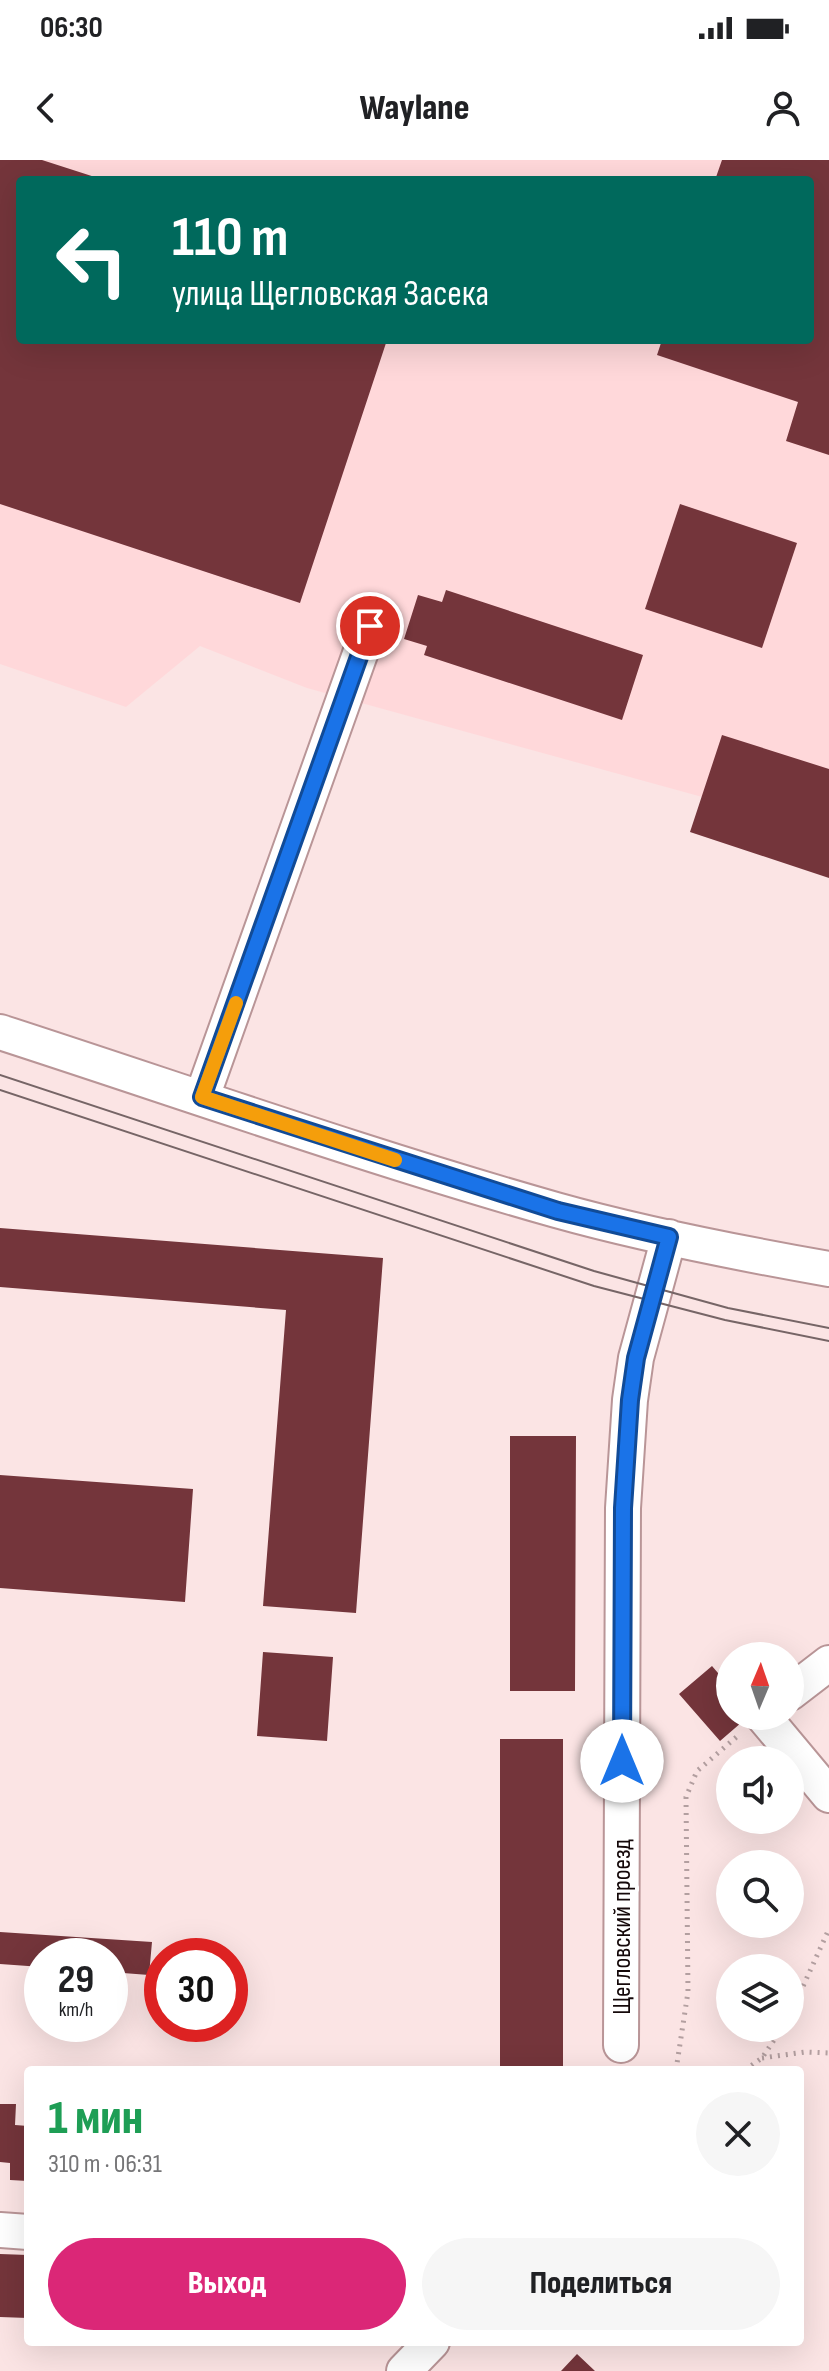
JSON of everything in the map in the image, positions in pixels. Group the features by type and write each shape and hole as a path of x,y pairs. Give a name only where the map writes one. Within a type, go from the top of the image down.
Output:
{"street":[{"path":"202,1097 370,626"},
{"path":"0,1032 558,1211 829,1269"},
{"name":"Щегловский проезд","path":"621,2045 623,1508 636,1358 669,1237"},
{"path":"804,1682 829,1663"},
{"path":"766,1730 829,1795"},
{"path":"0,2230 24,2232"},
{"path":"404,2371 428,2346"}],"path":[{"path":"677,2066 688,1992 686,1797 697,1771 746,1730"},
{"path":"804,1984 829,1929"},
{"path":"751,2066 762,2058 773,2042"},
{"path":"762,2058 805,2052 829,2053"}],"shaded area":[{"path":"0,160 829,160 829,832 307,688 200,646 126,707 0,664"}],"building":[{"path":"0,160 42,160 92,176 16,176 16,344 386,344 300,603 0,504"},
{"path":"722,160 829,160 829,455 786,441 798,402 657,355 661,344 814,344 814,176 716,176"},
{"path":"680,504 797,543 762,648 645,609"},
{"path":"446,590 643,655 622,720 424,655 427,646 404,639 418,595 442,602"},
{"path":"722,735 829,769 829,878 690,832"},
{"path":"0,1228 383,1258 356,1613 263,1606 286,1310 0,1287"},
{"path":"510,1436 576,1436 575,1691 510,1691"},
{"path":"0,1475 193,1489 185,1602 0,1588"},
{"path":"263,1652 333,1657 327,1741 257,1736"},
{"path":"712,1666 716,1671 716,1730 733,1730 720,1741 679,1694"},
{"path":"500,1739 563,1739 563,2066 500,2066"},
{"path":"0,1932 91,1938 24,1938 24,1966 0,1964"},
{"path":"128,1940 144,1941 144,1975 128,1973"},
{"path":"0,2104 16,2104 15,2125 24,2126 24,2181 10,2180 10,2163 0,2162"},
{"path":"0,2254 24,2255 24,2318 0,2317"},
{"path":"577,2354 595,2371 561,2371"}],"tram line":[{"path":"0,1075 594,1271 728,1308 829,1328"},
{"path":"0,1090 594,1286 725,1320 829,1341"}],"slow traffic":[{"path":"236,1003 202,1097 395,1160"}],"route":[{"path":"370,626 202,1097 558,1211 669,1237 636,1358 630,1400 623,1508 622,1761"}]}
